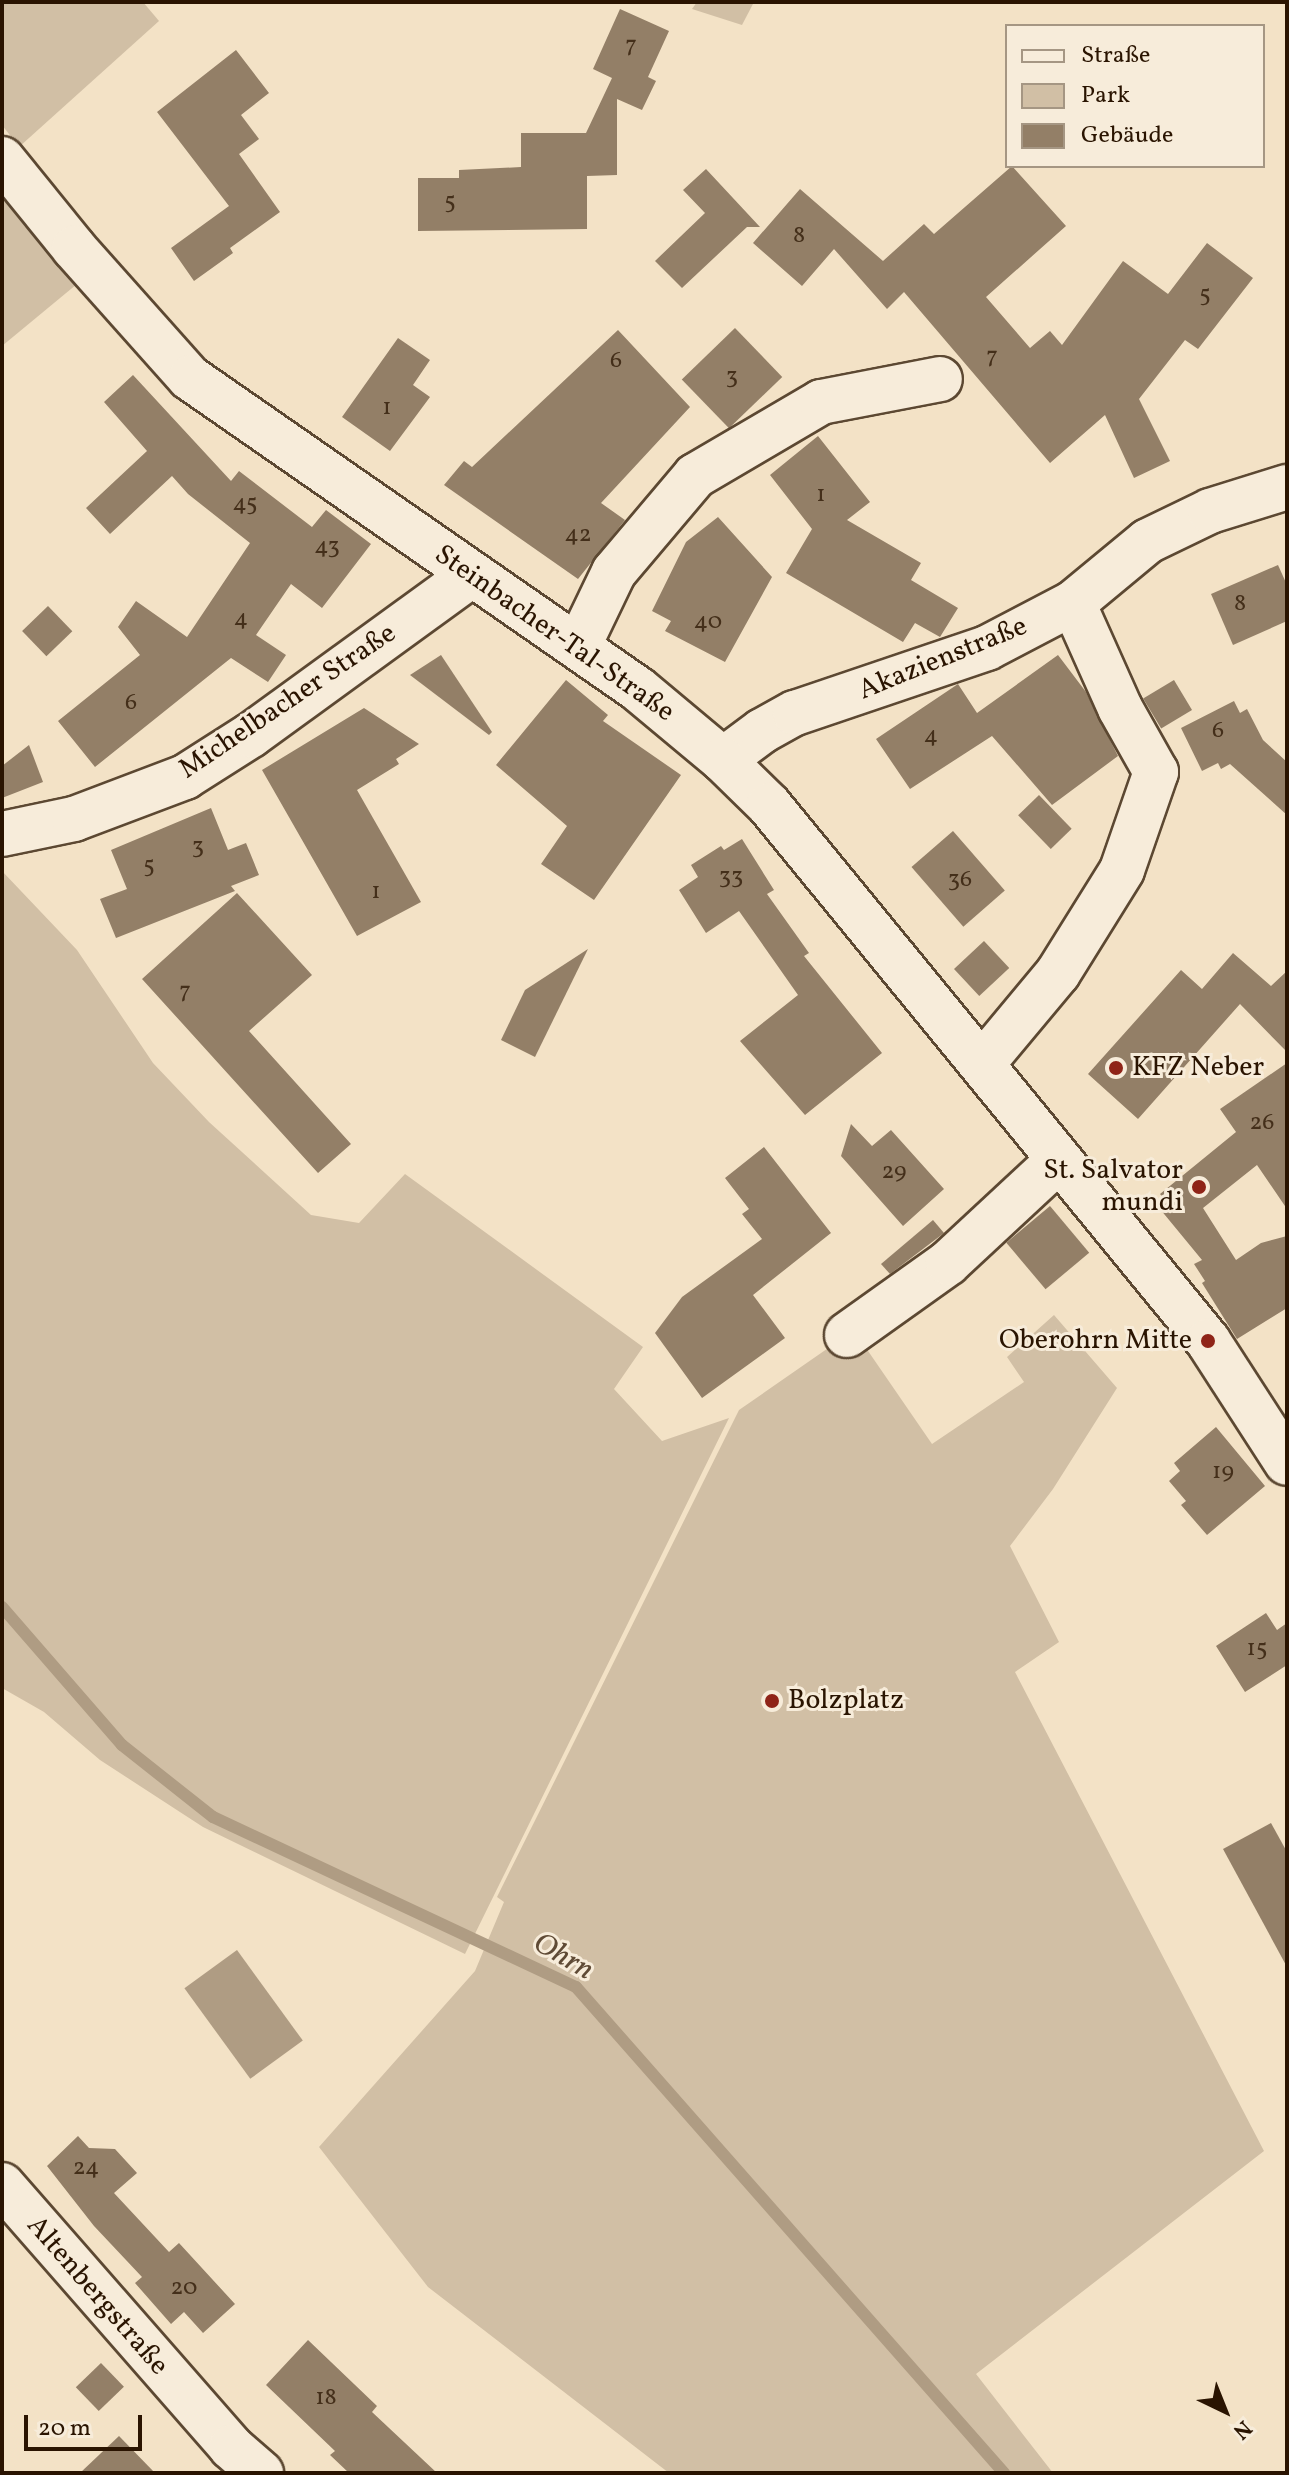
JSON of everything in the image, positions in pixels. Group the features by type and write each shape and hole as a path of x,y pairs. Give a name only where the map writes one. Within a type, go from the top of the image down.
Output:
{"street":[{"name":"Steinbacher-Tal-Straße","path":"2,159 74,248 190,378 638,689 723,760 769,805 1208,1341 1287,1463"},
{"path":"578,647 614,572 695,476 821,402 940,379"},
{"name":"Akazienstraße","path":"723,760 762,731 795,713 987,648 1073,603 1148,541 1210,511 1287,487"},
{"name":"Michelbacher Straße","path":"2,834 74,819 185,777 251,735 471,575"},
{"path":"983,1063 1058,973 1122,870 1156,772 1120,708 1073,603"},
{"path":"847,1335 948,1263 1059,1160"},
{"name":"Altenbergstraße","path":"2,2185 221,2436 261,2473"}],"green space":[{"path":"2,2 143,2 159,21 19,147 2,125"},
{"path":"697,2 754,2 742,25 692,9"},
{"path":"2,182 77,284 2,346"},
{"path":"2,871 77,950 153,1063 209,1122 311,1215 359,1223 405,1174 643,1347 614,1389 662,1441 729,1418 465,1954 203,1827 100,1760 44,1712 2,1688"},
{"path":"1054,1315 1117,1388 1053,1489 1010,1546 1059,1642 1015,1672 1264,2151 976,2374 1053,2473 669,2473 428,2287 319,2147 475,1971 504,1902 497,1897 739,1410 847,1335 866,1348 932,1444 1024,1382 1007,1357"}],"shaded area":[{"path":"237,1950 303,2041 250,2079 184,1988"}],"building":[{"path":"620,9 669,31 648,77 656,81 642,110 617,99 617,175 587,176 587,229 418,231 418,178 459,178 459,170 521,167 521,133 586,133 612,78 593,69"},
{"path":"236,50 269,93 241,115 259,139 239,154 280,212 230,248 233,253 194,281 171,248 229,206 157,112"},
{"path":"1010,168 1014,168 1066,226 986,297 1030,348 1050,331 1062,345 1123,261 1168,294 1207,243 1253,278 1198,349 1185,340 1139,399 1170,461 1134,478 1105,415 1050,463 904,292 887,309 834,249 802,286 753,243 800,189 883,261 924,224 934,234"},
{"path":"706,169 760,227 747,227 682,288 655,261 705,213 683,190"},
{"path":"735,328 782,377 729,428 682,379"},
{"path":"618,330 690,407 601,503 625,520 578,579 444,485 464,461 472,467"},
{"path":"398,338 430,360 413,385 430,397 390,451 342,417"},
{"path":"133,375 231,481 239,471 312,527 326,510 371,544 322,608 291,584 256,635 286,655 268,682 231,658 95,767 58,721 140,655 118,627 136,601 187,637 250,543 188,494 172,476 110,534 86,508 147,451 104,402"},
{"path":"818,436 870,502 847,520 921,563 911,580 958,608 940,637 915,623 903,642 786,573 812,529 770,475"},
{"path":"718,517 772,577 725,662 665,631 671,621 652,611 686,542"},
{"path":"1278,565 1287,585 1287,621 1233,645 1211,594"},
{"path":"48,606 72,631 46,656 22,631"},
{"path":"441,655 492,732 489,735 410,675"},
{"path":"1058,655 1086,692 1118,756 1052,805 992,736 910,789 876,739 958,684 977,713"},
{"path":"566,680 608,715 603,721 681,775 594,900 541,864 567,826 496,765"},
{"path":"1174,680 1192,710 1161,729 1143,699"},
{"path":"1234,701 1240,713 1247,709 1263,740 1287,762 1287,815 1230,764 1221,769 1218,763 1202,771 1181,728"},
{"path":"364,708 419,744 396,759 399,764 357,790 421,902 357,936 262,770"},
{"path":"29,745 43,782 2,798 2,766"},
{"path":"1039,795 1072,829 1051,849 1018,815"},
{"path":"211,808 228,850 246,843 259,875 231,886 235,891 116,938 100,899 127,889 111,850"},
{"path":"953,831 1005,891 963,927 911,867"},
{"path":"742,839 774,890 767,894 809,953 804,956 882,1053 805,1115 740,1041 798,995 739,911 706,933 679,890 698,877 691,865 721,846 724,850"},
{"path":"237,893 312,975 249,1031 351,1144 318,1173 142,979"},
{"path":"984,941 1009,968 979,996 954,969"},
{"path":"588,949 535,1057 501,1040 525,990"},
{"path":"1233,953 1271,986 1287,971 1287,1052 1240,1004 1138,1119 1088,1074 1181,970 1202,989"},
{"path":"1287,1063 1287,1209 1257,1165 1203,1208 1236,1260 1261,1243 1287,1236 1287,1308 1237,1339 1202,1283 1205,1281 1194,1264 1202,1260 1160,1209 1167,1202 1160,1194 1236,1132 1220,1109"},
{"path":"851,1124 872,1146 891,1130 944,1189 903,1226 841,1156"},
{"path":"764,1147 831,1233 753,1295 785,1338 702,1398 655,1333 682,1297 762,1239 742,1214 749,1209 725,1178"},
{"path":"1050,1206 1089,1253 1046,1289 1006,1243"},
{"path":"933,1220 944,1233 890,1274 881,1264"},
{"path":"1216,1427 1265,1486 1207,1535 1181,1505 1186,1501 1169,1481 1180,1471 1174,1463"},
{"path":"1266,1613 1277,1630 1287,1623 1287,1665 1245,1692 1216,1646"},
{"path":"1271,1823 1287,1852 1287,1967 1223,1849"},
{"path":"78,2136 89,2148 115,2149 137,2173 114,2193 169,2252 179,2243 235,2304 203,2333 184,2312 171,2324 135,2283 142,2277 94,2226 47,2166"},
{"path":"308,2340 377,2406 372,2412 437,2473 349,2473 330,2455 335,2451 266,2385"},
{"path":"101,2363 124,2387 99,2411 76,2387"},
{"path":"119,2436 155,2473 80,2473"}],"waterway":[{"name":"Ohrn","path":"2,1607 122,1745 213,1817 576,1987 1004,2473"}],"place":[{"name":"KFZ Neber","path":"1116,1068"},
{"name":"St. Salvator mundi","path":"1199,1187"},
{"name":"Oberohrn Mitte","path":"1208,1341"},
{"name":"Bolzplatz","path":"772,1701"}]}
